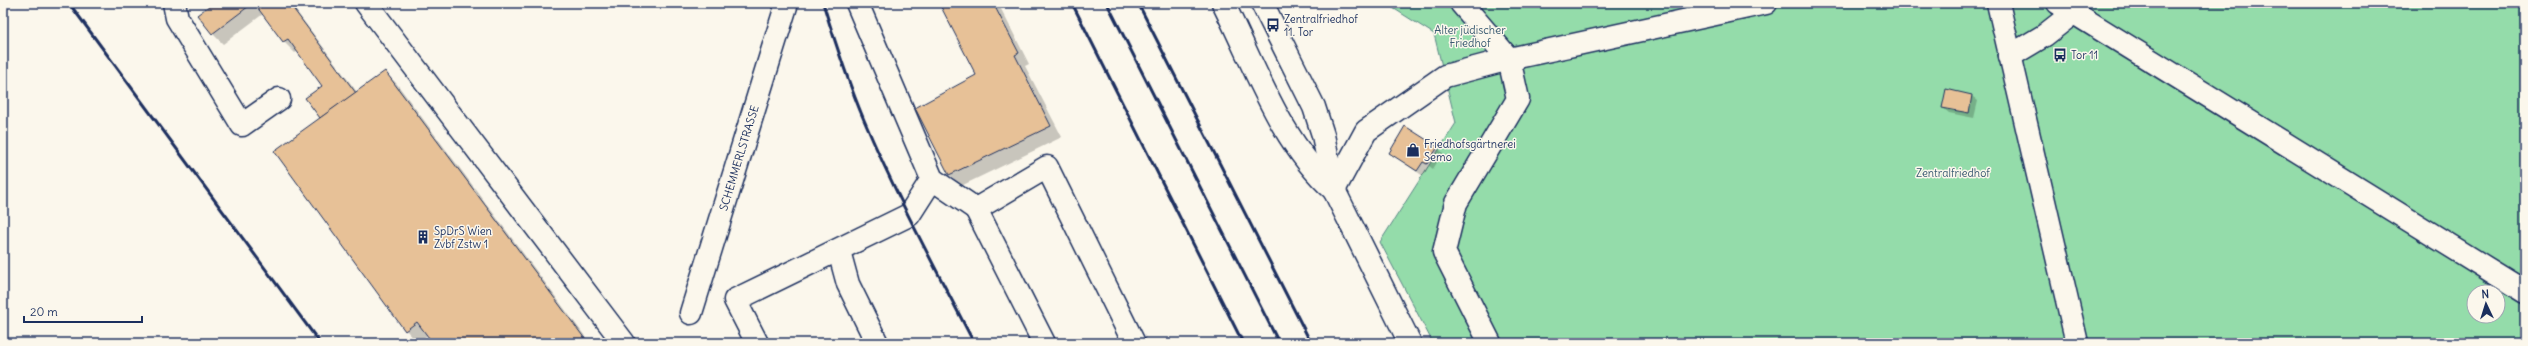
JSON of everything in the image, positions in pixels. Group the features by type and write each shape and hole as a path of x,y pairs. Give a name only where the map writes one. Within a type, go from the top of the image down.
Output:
{"street":[{"path":"174,3 177,18 242,125 279,99"},
{"path":"366,3 624,343"},
{"name":"SCHEMMERLSTRASSE","path":"691,313 788,3"},
{"path":"857,3 932,179 976,209 1044,343"},
{"path":"1223,3 1266,92 1287,129 1320,177 1334,190"},
{"path":"1262,3 1314,107 1323,135 1334,190 1410,343"},
{"path":"1460,3 1509,59 1518,99 1456,203 1444,252 1490,343"},
{"path":"1334,190 1366,131 1445,76 1509,59 1766,3"},
{"path":"1998,3 2077,343"},
{"path":"2010,56 2045,35 2066,8 2525,292"},
{"path":"976,209 1047,167 1134,343"},
{"path":"757,343 735,300 839,251 909,215 932,179"},
{"path":"839,251 848,284 877,343"}],"green space":[{"name":"Zentralfriedhof","path":"1385,3 2525,3 2525,343 1433,343 1380,242 1456,123 1434,34"}],"building":[{"path":"213,3 253,3 212,34 197,15"},
{"path":"254,3 289,3 356,93 320,118 305,98 322,86 288,39 283,42"},
{"path":"939,3 993,3 1019,53 1015,55 1051,126 949,175 915,108 976,75"},
{"name":"SpDrS Wien Zvbf Zstw 1","path":"385,71 588,343 422,343 429,338 417,322 405,331 274,151"},
{"path":"1946,89 1972,95 1969,113 1942,108"},
{"name":"Friedhofsgärtnerei Semo","path":"1405,126 1438,147 1427,164 1423,162 1417,171 1389,153"}],"railway":[{"path":"69,3 320,343"},
{"path":"823,3 847,77 876,148 974,343"},
{"path":"1072,3 1243,343"},
{"path":"1107,3 1279,343"},
{"path":"1138,3 1311,343"}],"place":[{"name":"Zentralfriedhof 11. Tor","path":"1273,25"},
{"name":"Tor 11","path":"2060,55"},
{"name":"Friedhofsgärtnerei Semo","path":"1413,150"},
{"name":"SpDrS Wien Zvbf Zstw 1","path":"423,237"}],"park label":[{"name":"Alter jüdischer Friedhof","path":"1470,36"}]}
